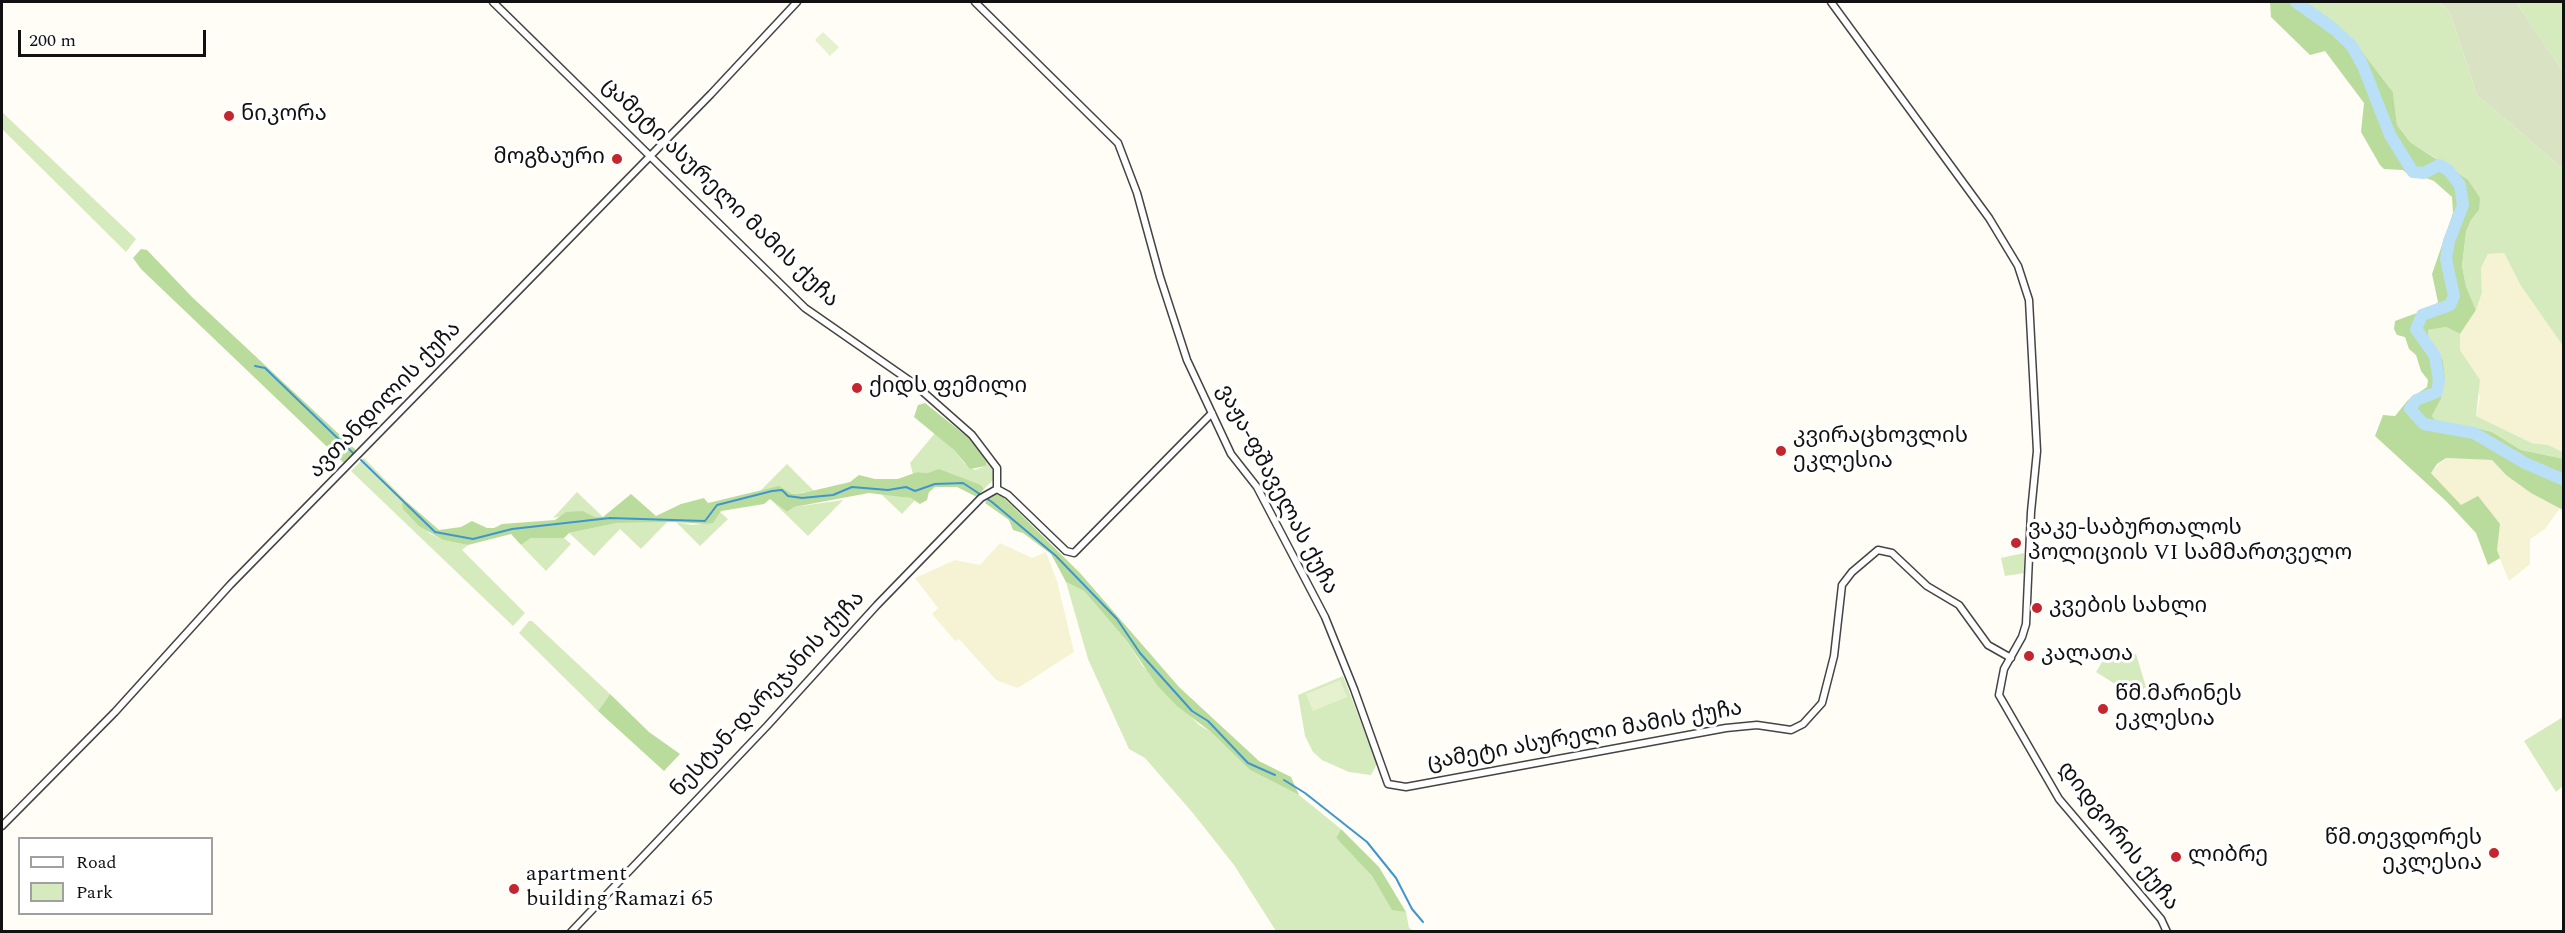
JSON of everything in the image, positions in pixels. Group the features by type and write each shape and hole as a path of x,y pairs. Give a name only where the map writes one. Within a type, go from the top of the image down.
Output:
{"street":[{"name":"ცამეტი ასურელი მამის ქუჩა","path":"493,2 651,154 805,308 913,383 972,435 998,468 997,489"},
{"name":"ავთანდილის ქუჩა","path":"2,826 116,712 230,585 757,46 797,2"},
{"name":"ვაჟა-ფშაველას ქუჩა","path":"975,2 1118,142 1137,193 1160,277 1187,360 1231,454 1257,487 1325,617 1388,784"},
{"name":"დიდგორის ქუჩა","path":"1831,2 1989,218 2018,266 2026,286 2029,300 2037,426 2026,624 2022,637 2004,669 1999,695 2048,784 2161,919 2167,932"},
{"path":"997,489 1008,495 1070,553 1078,550 1212,413"},
{"name":"ნესტან-დარეჯანის ქუჩა","path":"572,932 767,726 877,605 981,498 997,489"},
{"name":"ცამეტი ასურელი მამის ქუჩა","path":"1388,784 1406,787 1726,728 1757,725 1791,730 1822,703 1834,656 1842,585 1852,572 1878,550 1892,554 1927,586 1959,605 1988,645 2011,658"}],"shaded area":[{"path":"2504,253 2521,286 2563,346 2563,452 2548,445 2532,443 2476,416 2480,397 2460,350 2460,334 2476,310 2482,293 2481,268 2488,254"},
{"path":"2446,458 2492,460 2506,475 2560,508 2545,529 2530,539 2530,564 2509,581 2497,551 2431,472"},
{"path":"1000,543 1032,558 1046,552 1057,581 1074,652 1018,688 996,680 959,639 955,641 932,614 938,608 915,578 955,560 980,565"}],"green space":[{"path":"2270,2 2303,2 2349,35 2393,92 2397,125 2410,142 2468,180 2480,198 2479,210 2471,220 2466,232 2462,266 2466,286 2476,310 2460,334 2446,327 2428,330 2429,339 2443,360 2445,377 2441,399 2432,416 2438,423 2469,426 2492,432 2521,450 2564,459 2563,510 2531,493 2506,475 2492,460 2446,458 2437,464 2431,473 2461,505 2478,496 2500,524 2497,550 2500,558 2488,565 2476,533 2447,502 2375,436 2383,415 2395,416 2408,400 2427,387 2428,380 2421,371 2416,355 2409,349 2405,337 2397,335 2394,329 2395,321 2433,307 2438,302 2432,274 2453,213 2452,197 2434,181 2423,177 2412,178 2403,170 2384,169 2380,165 2361,132 2364,103 2325,51 2310,55 2271,17"},
{"path":"2303,2 2439,2 2450,13 2477,95 2563,169 2563,346 2521,286 2504,253 2488,254 2481,268 2482,293 2476,310 2466,286 2462,266 2466,232 2471,220 2479,210 2435,158 2410,142 2397,125 2393,92 2349,35"},
{"path":"2439,2 2516,2 2563,71 2563,169 2477,95 2450,13"},
{"path":"2516,2 2563,2 2563,71"},
{"path":"823,32 839,47 830,56 815,40"},
{"path":"2,112 136,239 126,252 2,129"},
{"path":"141,249 147,250 192,297 357,451 344,463 141,269 133,258"},
{"path":"2446,327 2460,334 2460,350 2480,380 2476,416 2532,443 2548,445 2563,452 2563,459 2521,450 2492,432 2469,426 2438,423 2432,416 2441,399 2445,377 2443,360 2429,339 2428,330"},
{"path":"925,403 970,439 986,460 986,466 970,469 954,450 914,417 918,405"},
{"path":"935,433 954,450 964,463 975,470 986,466 986,460 994,472 993,480 984,489 981,485 950,475 917,472 913,474 910,463"},
{"path":"364,458 407,502 402,503 429,533 443,540 468,545 462,550 525,613 513,626 351,471"},
{"path":"787,464 814,491 792,494 761,490"},
{"path":"939,469 981,485 984,489 977,497 957,487 935,487 929,492 927,500 920,504 911,498 869,493 794,507 787,512 770,499 764,504 721,511 713,523 617,523 569,533 564,538 531,538 521,545 511,534 468,545 443,540 419,526 403,509 402,503 407,502 439,530 461,527 472,521 487,528 494,528 502,524 555,520 566,512 583,511 595,517 603,517 631,494 656,516 681,504 704,498 708,503 779,486 792,494 803,493 850,482 859,475 875,479 898,479 917,472 928,473"},
{"path":"577,492 603,517 595,517 583,511 553,518"},
{"path":"880,493 911,498 915,500 902,514"},
{"path":"990,495 1001,495 1080,573 1179,687 1259,761 1291,777 1299,795 1250,770 1211,732 1177,706 1157,685 1126,640 1084,591 1066,582 1051,554 1023,533 1013,530 1009,520 985,503"},
{"path":"770,499 787,512 794,507 843,500 808,536"},
{"path":"720,512 728,519 700,546 676,522 692,525 712,523"},
{"path":"667,522 641,549 620,529 594,556 569,533 617,523"},
{"path":"531,538 564,538 571,544 546,571 521,545"},
{"path":"2024,553 2024,573 2005,576 2001,558"},
{"path":"1066,582 1084,591 1126,640 1142,665 1199,725 1211,732 1250,770 1299,795 1341,829 1336,838 1372,876 1392,909 1406,912 1409,928 1414,931 1276,931 1234,865 1192,812 1145,758 1129,749 1088,659"},
{"path":"529,621 532,621 610,694 598,711 519,633"},
{"path":"2136,654 2146,687 2134,696 2096,672 2102,662"},
{"path":"1343,676 1377,764 1371,775 1349,772 1322,760 1313,752 1305,736 1298,695"},
{"path":"1340,680 1347,697 1313,711 1306,694"},
{"path":"610,694 649,732 680,754 664,771 598,711"},
{"path":"2563,717 2563,786 2556,792 2524,741"},
{"path":"1341,829 1379,867 1406,912 1392,910 1372,876 1336,838"}],"waterway":[{"path":"2296,2 2334,29 2352,46 2363,66 2390,135 2413,172 2424,173 2439,165 2448,170 2460,185 2463,205 2449,241 2446,259 2454,296 2450,305 2422,315 2416,329 2435,356 2439,381 2437,392 2416,400 2410,409 2424,424 2474,433 2525,463 2564,480"},
{"path":"255,366 265,368 353,453"},
{"path":"361,460 435,532 473,539 512,529 610,518 705,521 717,505 772,491 782,490 788,496 802,498 833,495 852,487 888,490 906,487 915,491 935,484 963,483 992,502 1056,556 1117,619 1140,653 1192,711 1208,721 1248,763 1275,775"},
{"path":"1284,780 1305,793 1367,842 1396,878 1412,909 1423,922"}],"place":[{"name":"ნიკორა","path":"229,116"},
{"name":"მოგზაური","path":"617,159"},
{"name":"ქიდს ფემილი","path":"857,388"},
{"name":"კვირაცხოვლის ეკლესია","path":"1781,451"},
{"name":"ვაკე-საბურთალოს პოლიციის VI სამმართველო","path":"2016,543"},
{"name":"კვების სახლი","path":"2037,608"},
{"name":"კალათა","path":"2029,656"},
{"name":"წმ.მარინეს ეკლესია","path":"2103,709"},
{"name":"წმ.თევდორეს ეკლესია","path":"2494,853"},
{"name":"ლიბრე","path":"2176,857"},
{"name":"apartment building Ramazi 65","path":"514,889"}]}
